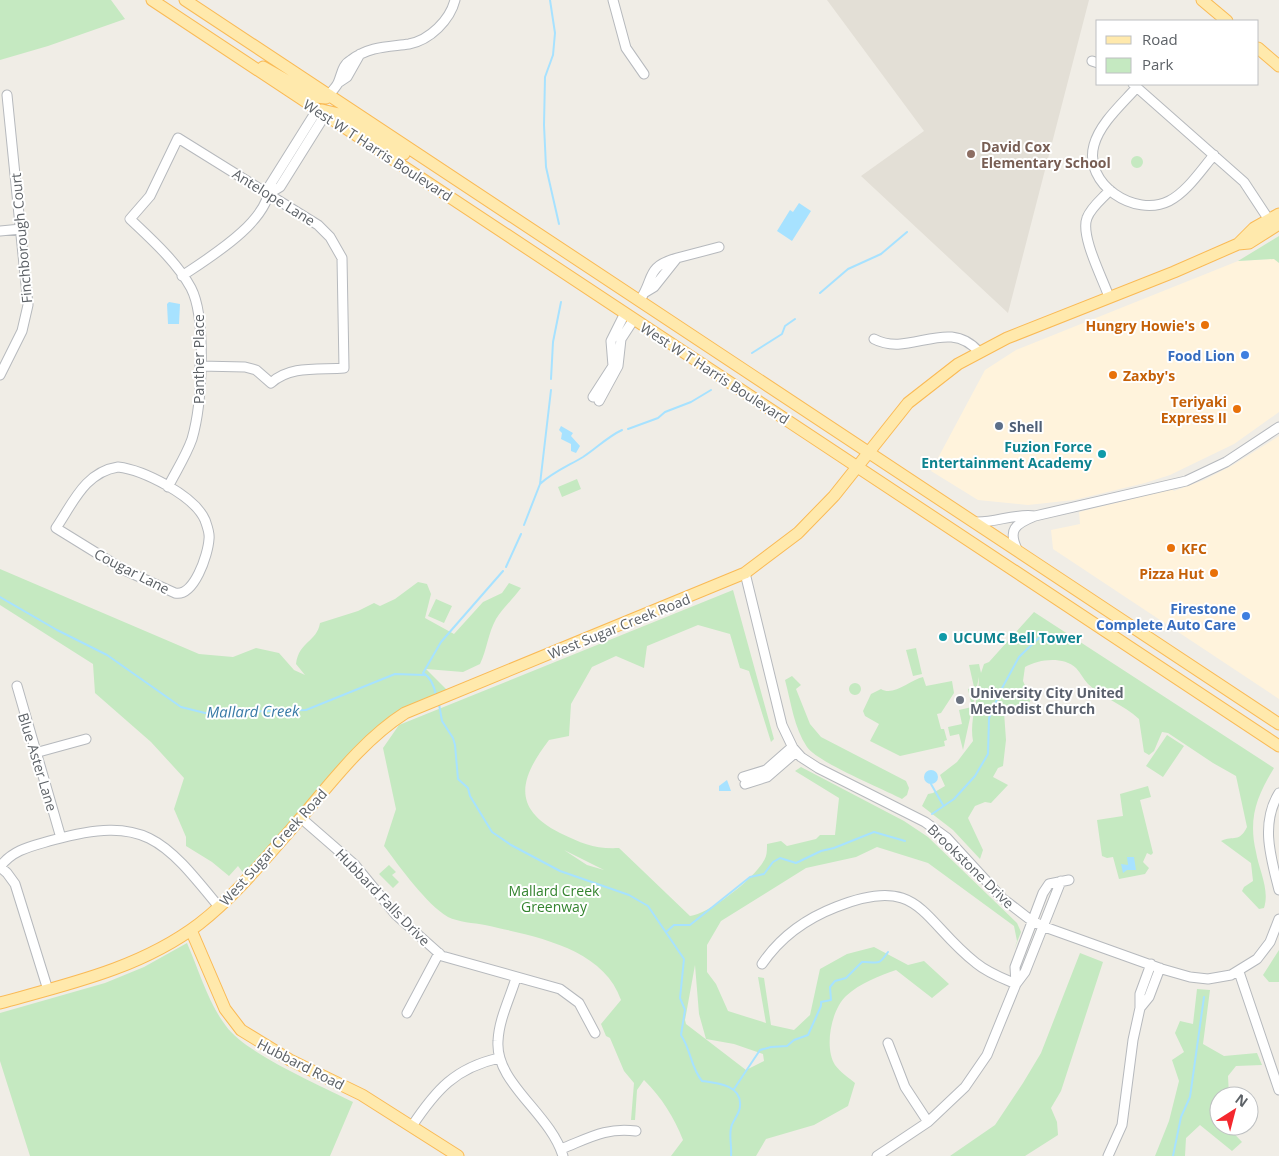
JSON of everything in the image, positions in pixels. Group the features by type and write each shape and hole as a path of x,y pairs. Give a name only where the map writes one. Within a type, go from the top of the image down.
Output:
{"main road":[{"name":"West W T Harris Boulevard","path":"152,0 1279,746"},
{"name":"West W T Harris Boulevard","path":"186,0 476,192 642,296 868,452 1279,724"},
{"path":"1202,0 1226,20"},
{"path":"1259,49 1279,66"},
{"path":"240,58 283,77 316,97 326,98 329,95"},
{"path":"321,112 339,114 442,177 476,192"},
{"name":"West Sugar Creek Road","path":"0,1003 129,964 191,930 219,907 376,734 390,722 418,706 745,573 798,533 834,496 908,403 944,374 979,352 1007,338 1110,298 1238,244 1249,243 1276,219"},
{"name":"Hubbard Road","path":"191,930 222,1003 232,1020 241,1030 284,1056 362,1095 458,1156"}],"street":[{"path":"329,95 338,83 340,74 347,63 360,54 382,46 411,44 425,37 443,23 455,0"},
{"path":"614,0 626,48 644,74"},
{"path":"1214,155 1177,196 1152,206 1128,202 1110,190 1100,179 1094,167 1092,154 1094,144 1104,126 1135,86 1214,155 1244,182 1276,219"},
{"name":"Finchborough Court","path":"0,375 26,318 27,285 7,95"},
{"path":"182,276 241,234 270,193 270,185 321,112"},
{"name":"Antelope Lane","path":"130,219 150,196 178,138 318,224 330,237 342,258 344,368 296,370 282,375 271,383 256,370 245,367 200,366"},
{"path":"1110,190 1090,213 1086,226 1089,244 1110,298"},
{"name":"Panther Place","path":"130,219 153,240 182,276 190,287 199,309 200,366 197,416 191,440 168,487"},
{"path":"0,231 21,229"},
{"path":"642,296 654,287 677,258 719,247"},
{"path":"596,399 613,366 610,341 629,316"},
{"path":"874,339 884,344 908,345 938,336 946,336 968,341 979,352"},
{"path":"1018,551 1013,539 1015,528 1018,524 1035,516 1186,481 1226,462 1279,427"},
{"name":"Cougar Lane","path":"118,467 127,468 148,476 168,487 188,499 198,509 204,518 209,538 195,580 191,588 182,594 124,570 56,528 82,488 103,470 118,467"},
{"path":"975,522 992,522 1023,514 1035,516"},
{"name":"Brookstone Drive","path":"745,573 782,726 794,750 818,768 925,822 947,838 995,892 1032,921 1156,966 1190,977 1208,979 1239,972 1257,959 1273,936 1279,919"},
{"name":"Blue Aster Lane","path":"17,686 61,838"},
{"path":"35,753 86,740"},
{"path":"744,781 766,770 794,750"},
{"path":"1279,793 1270,814 1268,835 1279,890"},
{"name":"Hubbard Falls Drive","path":"301,818 355,865 396,915 439,953 453,960 560,989 580,1003 595,1033"},
{"path":"48,990 15,884 0,867 12,854 61,838 106,829 120,829 143,835 164,847 219,907"},
{"path":"877,1156 928,1122 952,1101 978,1070 999,1031 1016,984 1025,972 1042,926 1065,880 1054,882 1045,888 1016,968 1016,984"},
{"path":"762,964 787,935 819,914 856,899 888,896 908,901 924,910 976,964 1016,984"},
{"path":"407,1013 439,953"},
{"path":"1108,1156 1117,1139 1124,1117 1140,1008 1149,997 1156,966"},
{"path":"1239,972 1279,1090"},
{"path":"516,978 500,1026 498,1041 499,1058 511,1081 541,1115 562,1152 607,1130 619,1129 636,1132"},
{"path":"888,1043 905,1087 928,1122"},
{"path":"412,1126 434,1094 451,1078 473,1066 499,1058"}],"shaded area":[{"name":"David Cox Elementary School","path":"827,0 1089,0 1008,313 861,176 924,131"},
{"path":"1274,259 1279,263 1279,412 1234,444 1170,475 1145,483 1074,500 1028,505 978,500 931,471 985,370 1016,350 1238,261"},
{"path":"1279,436 1279,699 1053,549 1051,530 1080,524 1079,512 1172,489 1174,491 1204,480 1233,465"}],"green space":[{"path":"0,0 111,0 125,19 48,46 0,60"},
{"path":"1137,156 1143,162 1137,168 1131,162"},
{"path":"1279,236 1279,263 1274,259 1238,261"},
{"path":"577,479 581,489 562,497 558,487"},
{"path":"0,569 199,654 233,657 256,648 279,653 294,670 305,675 296,664 298,656 315,634 320,623 358,611 374,603 380,606 395,599 418,582 427,584 431,594 425,618 454,634 483,602 502,593 509,583 521,588 496,619 480,664 463,672 426,669 450,693 390,722 247,878 238,866 229,876 212,862 186,846 186,837 174,809 184,778 151,742 95,693 93,664 0,605"},
{"name":"Mallard Creek Greenway","path":"733,590 774,739 771,742 749,671 740,668 730,634 698,625 647,646 644,668 616,656 592,667 571,704 569,736 549,740 532,767 525,791 527,803 534,813 544,823 575,840 595,847 619,848 690,916 698,914 721,901 744,883 762,864 766,855 767,844 781,841 787,846 816,839 820,835 835,835 839,798 795,771 801,767 904,821 928,837 1017,923 1021,932 1014,950 1017,941 1014,926 928,863 877,847 856,857 806,868 721,921 707,945 707,972 716,984 728,1011 766,1023 758,977 764,978 771,1025 794,1030 810,1015 820,969 847,954 874,947 908,965 924,961 949,984 932,998 896,970 863,984 851,991 841,1002 833,1020 830,1049 835,1065 855,1083 848,1106 814,1125 766,1139 756,1156 671,1156 683,1140 667,1108 644,1080 637,1090 635,1120 631,1120 634,1083 624,1071 610,1038 606,1036 601,1024 621,1000 612,982 599,967 583,956 544,940 448,917 422,894 384,846 396,809 383,748 399,725","holes":["564,850 604,870 587,865","695,965 699,1014 706,1039 734,1044 763,1054 764,1061 746,1070 686,1024 685,1020"]},
{"path":"436,599 452,606 444,623 428,616"},
{"path":"1034,612 1274,768 1259,798 1253,828 1257,859 1266,894 1264,908 1259,909 1242,891 1244,887 1253,881 1251,863 1221,841 1239,837 1247,827 1236,776 1168,733 1162,732 1154,751 1149,755 1144,752 1139,719 1094,689 1086,682 1076,668 1065,662 1051,660 1037,662 1025,667 1023,681 1031,699 1028,705 1004,712 1006,740 1003,766 998,768 993,777 1008,785 991,803 985,802 975,806 968,818 983,850 980,859 953,830 922,806 928,794 945,786 940,775 957,762 973,741 972,725 979,677 963,750 959,734 950,736 948,727 962,724 959,710 972,707 968,689 974,687 969,665 979,664 981,673 984,664 989,662"},
{"path":"916,648 922,674 913,676 906,650"},
{"path":"792,676 801,685 796,689 810,724 821,737 906,781 909,788 907,795 902,799 851,775 823,760 807,747 796,723 785,680"},
{"path":"923,677 926,686 952,681 954,693 941,713 937,714 941,729 944,729 947,740 944,741 945,746 900,756 870,741 879,724 865,716 863,711 871,694 881,689 886,691 896,690"},
{"path":"853,683 857,683 861,689 857,695 853,695 849,691 849,687"},
{"path":"1167,735 1184,746 1163,777 1146,766"},
{"path":"1148,786 1151,797 1140,800 1153,853 1151,855 1147,853 1143,862 1149,868 1145,874 1119,879 1113,857 1107,858 1102,856 1097,820 1123,816 1120,794"},
{"path":"389,865 396,872 392,875 399,882 393,888 379,874"},
{"path":"187,943 214,1007 226,1026 236,1037 266,1058 353,1102 330,1156 30,1156 0,1061 0,1013 105,983 144,967"},
{"path":"1279,950 1279,982 1269,982 1263,975"},
{"path":"1080,953 1103,962 1061,1091 1051,1108 1057,1122 1058,1135 1025,1156 950,1156 995,1125 1023,1083 1041,1053"},
{"path":"1197,989 1210,990 1203,1044 1224,1056 1257,1053 1262,1065 1236,1066 1228,1076 1228,1086 1209,1086 1209,1132 1200,1125 1186,1138 1185,1156 1155,1156 1169,1121 1179,1081 1172,1060 1184,1052 1175,1033 1180,1021 1193,1024"},
{"path":"1214,1136 1236,1136 1242,1142 1232,1151"}],"water":[{"path":"799,203 811,211 792,241 777,231 790,210 793,212"},
{"path":"169,302 180,304 179,324 168,324 167,304"},
{"path":"561,426 573,433 571,436 580,446 576,453 571,451 571,444 561,439 562,433 559,430"},
{"path":"928,770 934,770 938,777 934,784 928,784 924,780 924,774"},
{"path":"727,780 731,791 719,791 719,786"},
{"path":"1127,857 1134,857 1136,870 1127,870 1123,873 1121,864 1128,865"}],"waterway":[{"path":"550,0 555,33 553,55 545,77 544,125 546,167 559,224"},
{"path":"820,293 848,269 881,254 907,232"},
{"path":"551,379 553,342 561,302"},
{"path":"752,353 782,334 785,326 795,319"},
{"path":"524,525 540,484 551,390"},
{"path":"628,429 658,418 665,412 691,402 711,390"},
{"path":"540,484 622,430"},
{"path":"506,567 521,534"},
{"path":"436,695 432,682 423,673 441,642 503,571"},
{"name":"Mallard Creek","path":"0,597 57,630 107,655 181,707 205,713 306,710 395,674 424,675"},
{"path":"932,814 954,799 975,776 988,754 989,718 1001,690 1019,657 1042,635"},
{"name":"Mallard Creek","path":"439,704 442,721 453,738 455,745 458,779 468,788 470,796 492,832 511,845 560,871 629,895 648,906 684,959 680,998 685,1010 681,1035 695,1070 702,1081 727,1086 733,1089 740,1099 740,1109 730,1131 731,1156"},
{"path":"931,784 943,805"},
{"path":"666,932 674,925 690,925 750,877 764,874 773,862 780,858 796,863 821,851 834,848 874,832 905,841"},
{"path":"734,1089 760,1050 787,1046 794,1040 808,1035 821,1002 831,1000 830,987 835,981 846,978 862,962 879,962 888,952"},
{"path":"1173,1156 1181,1117 1190,1097 1204,997"}],"place":[{"name":"David Cox Elementary School","path":"971,154"},
{"name":"Hungry Howie's","path":"1205,325"},
{"name":"Food Lion","path":"1245,355"},
{"name":"Zaxby's","path":"1113,375"},
{"name":"Teriyaki Express II","path":"1237,409"},
{"name":"Shell","path":"999,426"},
{"name":"Fuzion Force Entertainment Academy","path":"1102,454"},
{"name":"KFC","path":"1171,548"},
{"name":"Pizza Hut","path":"1214,573"},
{"name":"Firestone Complete Auto Care","path":"1246,616"},
{"name":"UCUMC Bell Tower","path":"943,637"},
{"name":"University City United Methodist Church","path":"960,700"}]}
